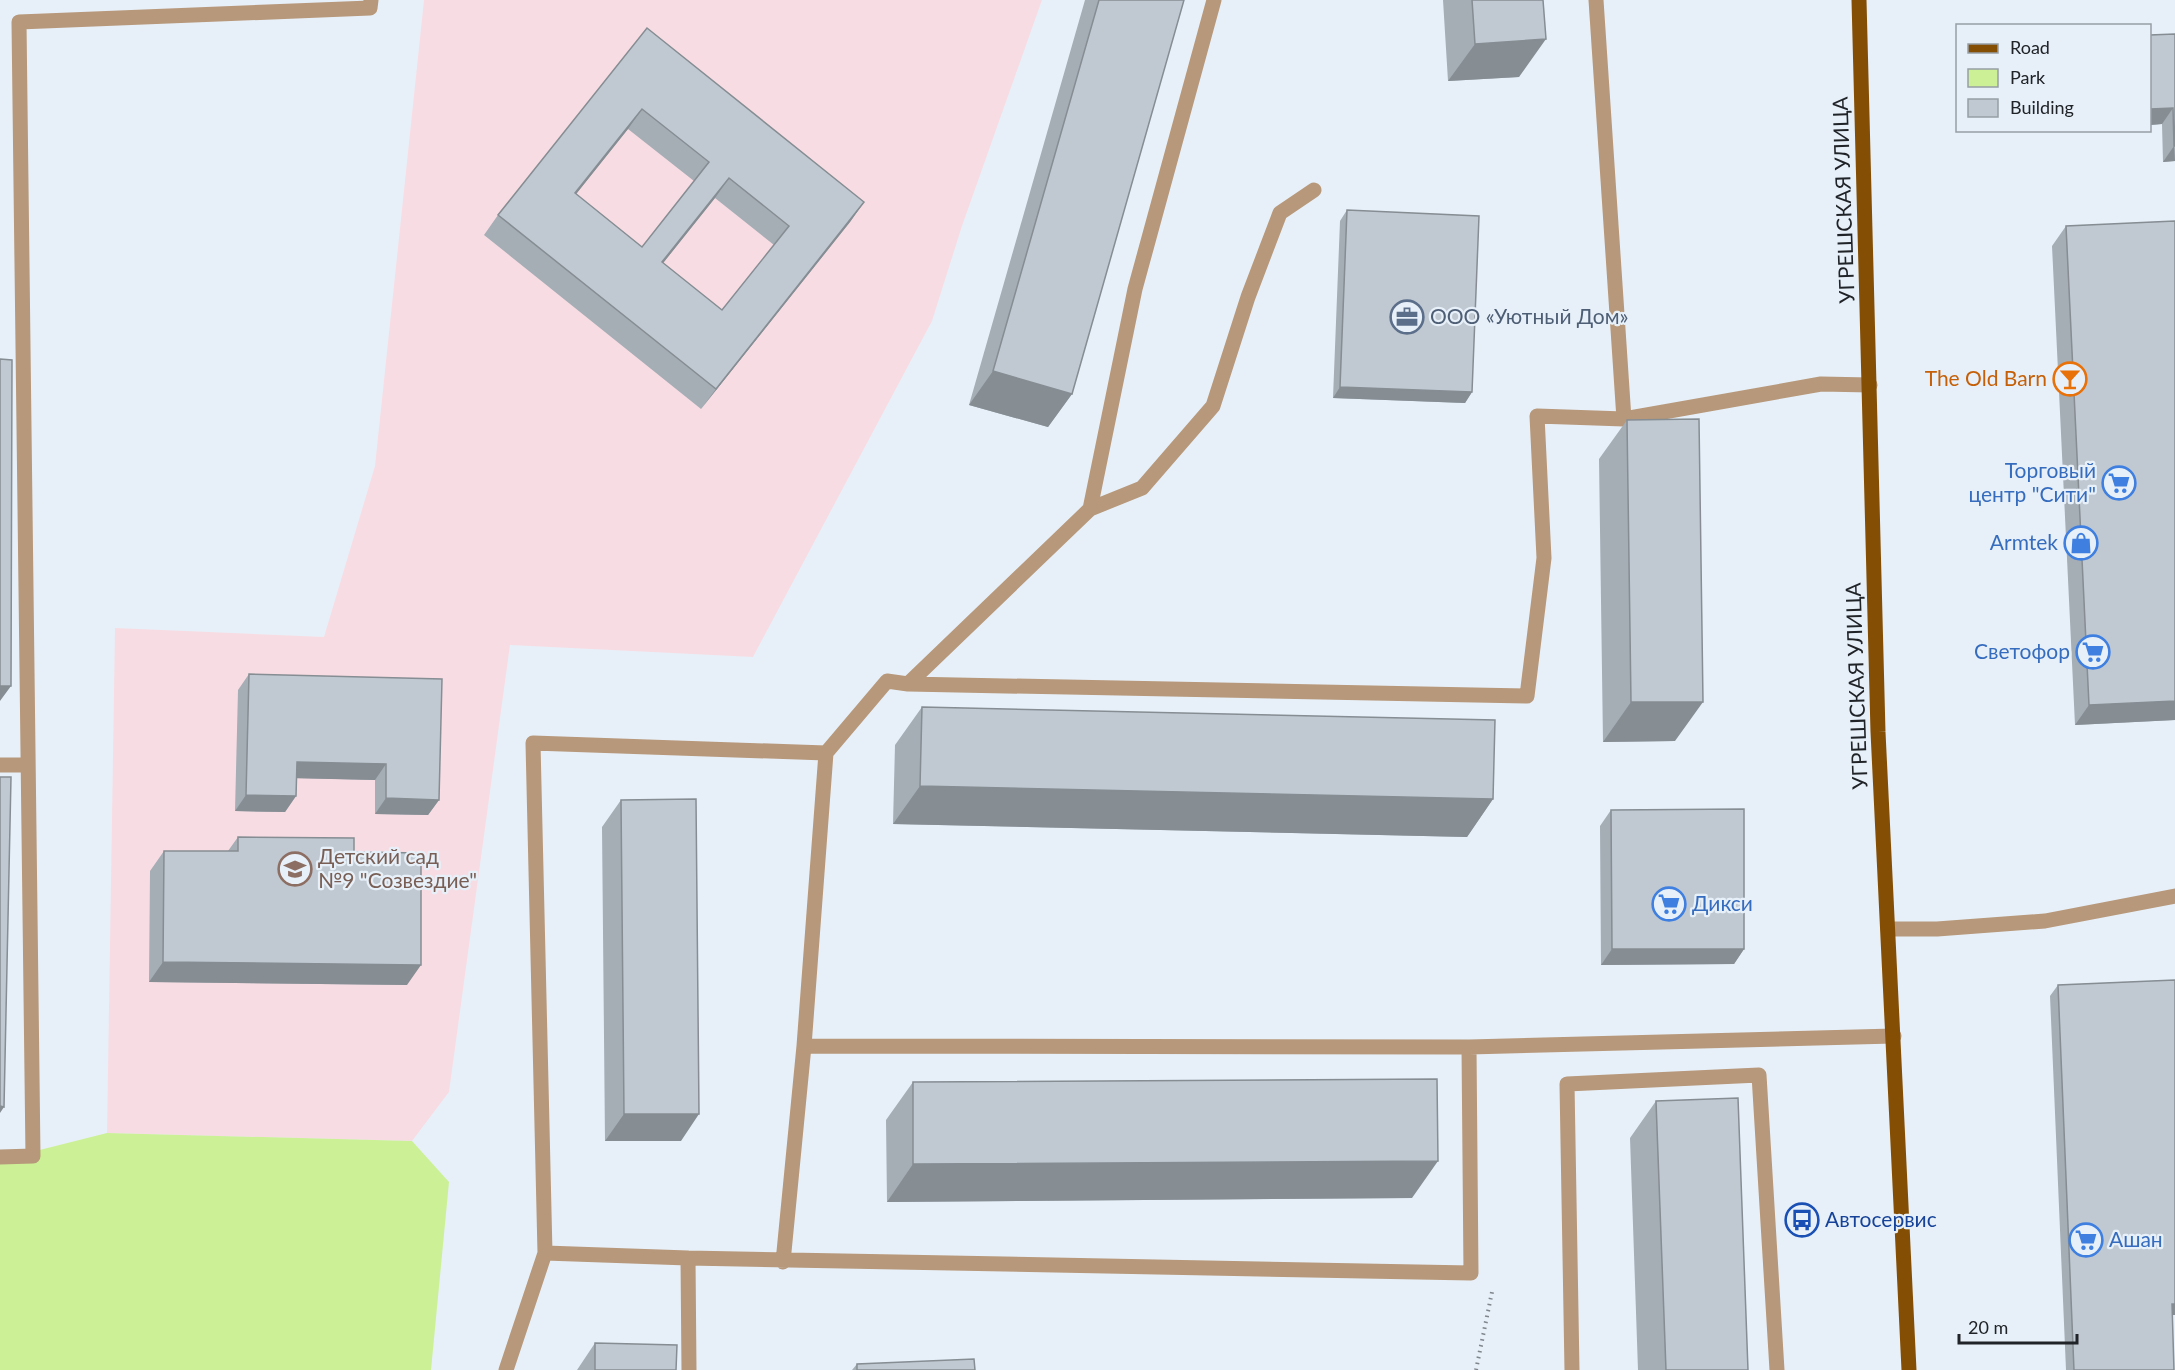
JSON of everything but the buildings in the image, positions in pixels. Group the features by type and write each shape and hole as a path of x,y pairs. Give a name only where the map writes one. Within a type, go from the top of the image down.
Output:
{"main road":[{"name":"УГРЕШСКАЯ УЛИЦА","path":"1859,0 1878,732 1909,1370"}],"street":[{"path":"0,1157 33,1156 19,22 370,8 371,0"},
{"path":"1090,509 1134,289 1214,0"},
{"path":"1596,0 1624,419"},
{"path":"908,684 1090,509 1142,488 1213,406 1248,297 1280,213 1314,190"},
{"path":"783,1262 804,1046 826,753 887,681 908,684 1527,696 1544,558 1537,416 1624,419 1821,384 1870,385"},
{"path":"506,1370 545,1252 533,743 826,753"},
{"path":"0,765 28,765"},
{"path":"1888,929 1937,929 2045,921 2175,896"},
{"path":"804,1046 1469,1047 1894,1036"},
{"path":"545,1252 783,1262 1471,1273 1469,1047"},
{"path":"1572,1370 1567,1084 1759,1075 1777,1370"},
{"path":"688,1258 689,1370"}],"shaded area":[{"path":"424,0 1042,0 962,226 932,321 753,657 510,645 449,1092 412,1141 107,1133 115,628 324,637 375,466"}],"green space":[{"path":"107,1133 412,1141 449,1182 431,1370 0,1370 0,1160"}],"place":[{"name":"ООО «Уютный Дом»","path":"1407,317"},
{"name":"The Old Barn","path":"2070,379"},
{"name":"Торговый центр \"Сити\"","path":"2119,483"},
{"name":"Armtek","path":"2081,543"},
{"name":"Светофор","path":"2093,652"},
{"name":"Детский сад №9 \"Созвездие\"","path":"295,869"},
{"name":"Дикси","path":"1669,904"},
{"name":"Автосервис","path":"1802,1220"},
{"name":"Ашан","path":"2086,1240"}]}
